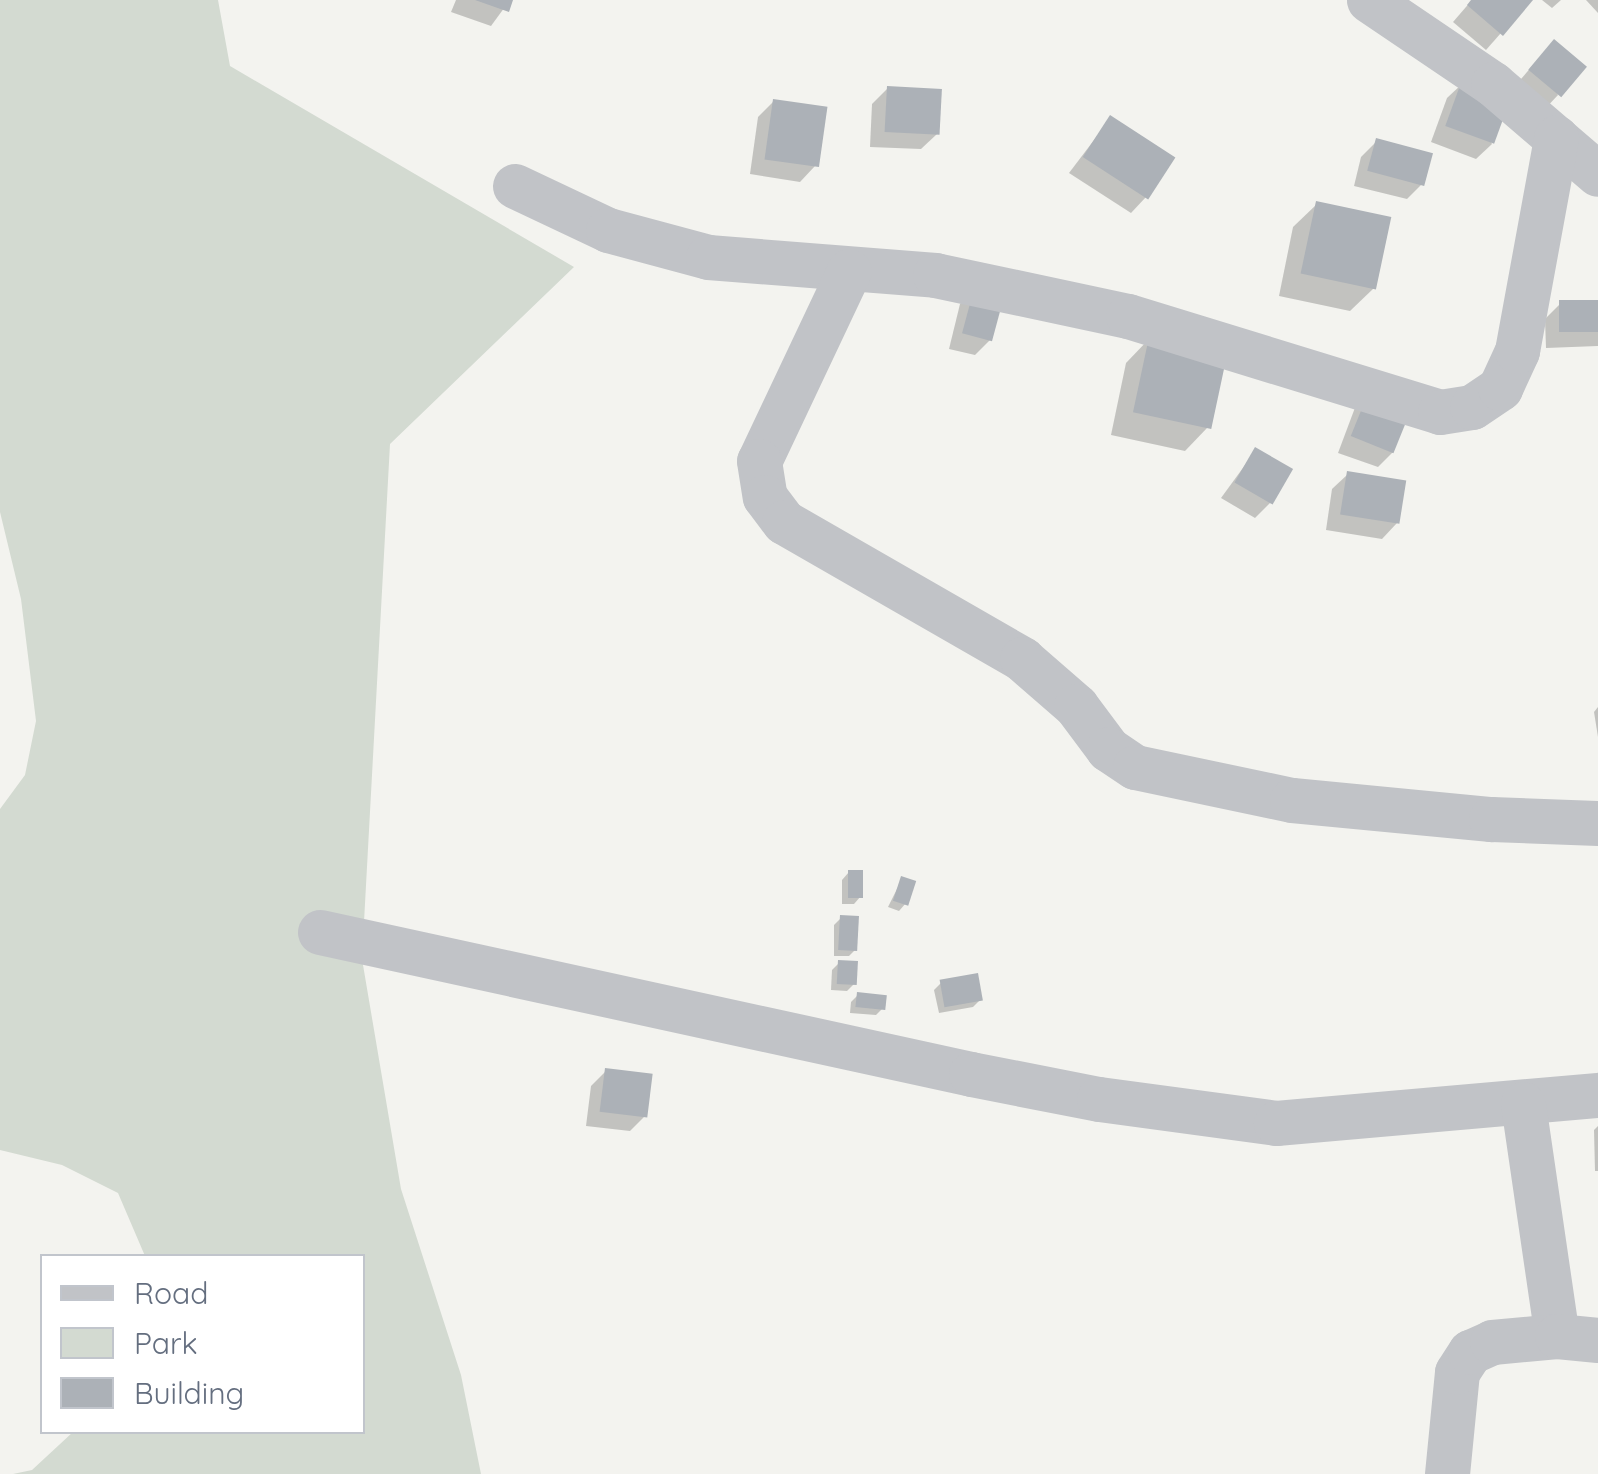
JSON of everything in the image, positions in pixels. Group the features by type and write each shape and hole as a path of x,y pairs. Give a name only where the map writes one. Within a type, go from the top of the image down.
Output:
{"street":[{"path":"1369,0 1494,84 1598,174"},
{"path":"515,186 608,230 708,256 849,271 935,275 1089,308 1440,412 1472,408 1500,388 1517,351 1556,138"},
{"path":"849,271 760,461 765,498 784,522 1022,659 1076,706 1108,749 1135,767 1292,800 1491,819 1598,823"},
{"path":"320,932 1099,1099 1276,1123 1598,1095"},
{"path":"1446,1474 1457,1372 1470,1352 1492,1342 1578,1338 1522,1104"}],"green space":[{"path":"0,0 218,0 230,66 574,267 390,444 362,959 401,1189 461,1375 481,1474 13,1474 32,1470 71,1434 365,1434 365,1254 144,1254 118,1193 62,1165 0,1150 0,809 25,775 36,721 21,599 0,512"}],"building":[{"path":"475,0 513,0 509,12"},
{"path":"1471,0 1533,0 1503,36 1467,5"},
{"path":"1554,39 1587,67 1561,97 1528,70"},
{"path":"1462,80 1511,98 1494,144 1445,126"},
{"path":"887,86 942,89 940,135 885,132"},
{"path":"773,99 827,107 819,167 765,159"},
{"path":"1110,115 1175,157 1148,199 1083,157"},
{"path":"1376,138 1433,153 1424,186 1367,171"},
{"path":"1316,201 1391,217 1376,289 1301,273"},
{"path":"975,285 1005,293 992,341 962,333"},
{"path":"1559,300 1598,300 1598,332 1559,332"},
{"path":"1149,337 1227,354 1211,429 1133,412"},
{"path":"1371,386 1414,403 1393,453 1351,436"},
{"path":"1255,447 1293,469 1273,505 1234,483"},
{"path":"1347,471 1406,480 1399,524 1340,514"},
{"path":"848,870 863,870 863,898 848,898"},
{"path":"901,876 916,881 908,906 893,901"},
{"path":"840,915 859,916 857,951 838,950"},
{"path":"838,960 858,961 857,985 837,984"},
{"path":"978,973 983,1001 944,1007 940,980"},
{"path":"857,992 887,995 885,1010 855,1007"},
{"path":"605,1068 653,1074 647,1118 600,1112"}]}
